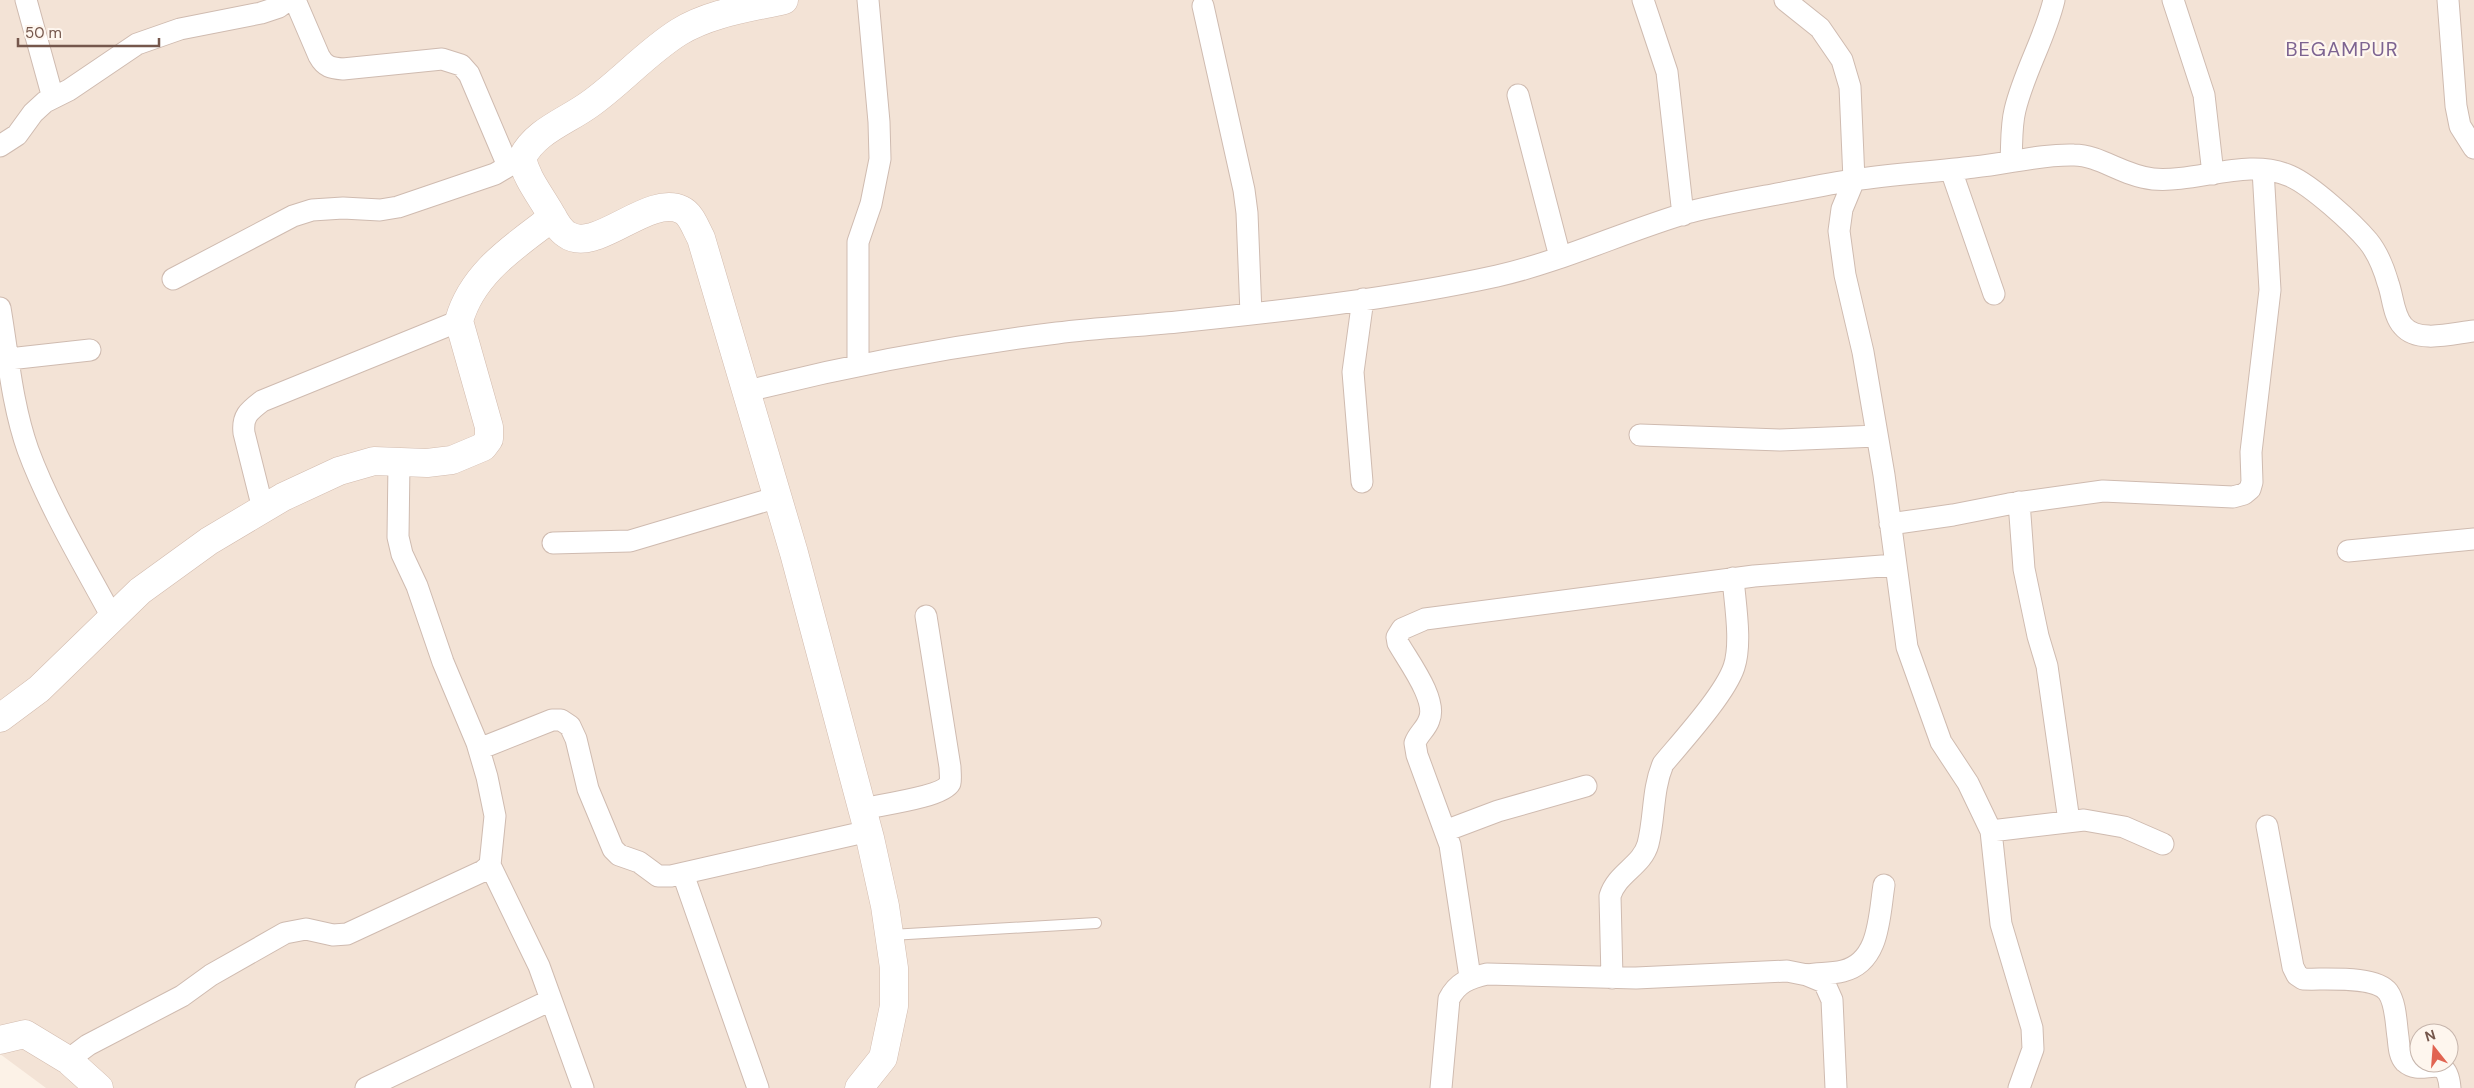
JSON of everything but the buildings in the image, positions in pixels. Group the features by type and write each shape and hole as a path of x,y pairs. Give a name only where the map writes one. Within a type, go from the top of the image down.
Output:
{"street":[{"path":"26,0 53,98"},
{"path":"0,146 17,135 33,113 53,98 86,80 137,44 180,29 270,10 279,7 288,0"},
{"path":"296,0 319,56 324,64 330,68 343,69 442,59 461,65 468,74 515,162 565,234 576,239 590,237 653,210 667,207 682,210 691,218 701,238 778,497 866,820 890,935 894,996 889,1031 883,1058 859,1088"},
{"path":"173,279 293,216 312,210 343,208 380,210 398,207 474,182 515,162 537,138 590,104 680,32 708,19 732,11 784,0"},
{"path":"858,364 858,249 871,204 880,158 879,122 868,0"},
{"path":"1643,0 1667,72 1683,215"},
{"path":"1785,0 1820,28 1842,60 1850,88 1854,180 1842,208 1839,231 1845,275 1863,352 1877,436 1907,647 1924,698 1942,742 1968,782 1991,831 2001,924 2032,1028 2033,1049 2019,1088"},
{"path":"2011,160 2014,111 2023,83 2048,24 2054,0"},
{"path":"2173,0 2204,95 2213,174"},
{"path":"2448,0 2456,106 2460,126 2474,148"},
{"path":"1203,6 1244,190 1247,213 1251,314"},
{"path":"1518,95 1560,257"},
{"path":"748,391 858,364 950,347 1062,332 1251,314 1363,299 1499,275 1560,257 1683,215 1752,199 1854,180 1987,166 2011,160 2074,155 2089,156 2130,175 2154,179 2179,179 2263,170 2290,176 2309,188 2371,245 2388,281 2396,314 2403,328 2416,334 2431,336 2474,332"},
{"path":"1951,170 1994,294"},
{"path":"1890,524 1953,515 2019,502 2103,491 2233,497 2244,494 2250,489 2252,482 2250,452 2270,290 2263,170"},
{"path":"0,718 39,689 140,591 209,541 283,497 339,470 374,461 427,463 452,460 484,447 489,439 489,427 459,322 464,305 473,287 505,255 553,217"},
{"path":"1362,482 1353,372 1363,299"},
{"path":"0,308 18,418 28,451 65,531 112,617"},
{"path":"263,509 244,433 243,421 247,412 262,400 459,322"},
{"path":"8,359 90,350"},
{"path":"1640,435 1780,440 1877,436"},
{"path":"399,463 398,537 402,554 417,586 443,662 479,750 495,816 490,865 522,927 539,966 583,1088"},
{"path":"553,543 630,541 778,497"},
{"path":"2019,502 2024,569 2038,636 2047,666 2069,822"},
{"path":"2348,551 2474,539"},
{"path":"1470,977 1456,877 1445,831 1417,755 1415,743 1430,719 1427,690 1398,643 1397,637 1402,629 1425,619 1733,578 1895,565"},
{"path":"1612,978 1610,896 1612,889 1619,878 1641,857 1648,844 1658,776 1663,764 1719,693 1734,667 1737,654 1733,578"},
{"path":"479,750 552,720 561,720 570,726 576,739 588,789 613,849 619,855 639,862 658,876 683,874 866,820 943,790 950,782 950,767 926,616"},
{"path":"1445,831 1498,811 1586,786"},
{"path":"1991,831 2069,822 2101,821 2124,827 2163,844"},
{"path":"2267,826 2286,934 2293,967 2297,975 2304,979 2367,981 2382,987 2388,993 2393,1005 2401,1056 2406,1063 2416,1067 2435,1065 2444,1069 2449,1075 2450,1088"},
{"path":"68,1060 88,1046 182,996 211,975 285,933 306,929 333,935 347,934 483,871 490,865"},
{"path":"683,874 758,1088"},
{"path":"1807,975 1853,968 1866,956 1875,938 1884,886"},
{"path":"1440,1088 1449,999 1454,988 1470,977 1486,974 1612,978 1787,971 1807,975 1824,982 1832,1000 1836,1088"},
{"path":"366,1088 551,1000"},
{"path":"0,1040 25,1034 68,1060 99,1088"}],"lane":[{"path":"890,935 1096,923"}],"shaded area":[{"path":"0,0 2474,0 2474,1088 46,1088 0,1054"}],"district":[{"name":"BEGAMPUR","path":"2342,49"}]}
